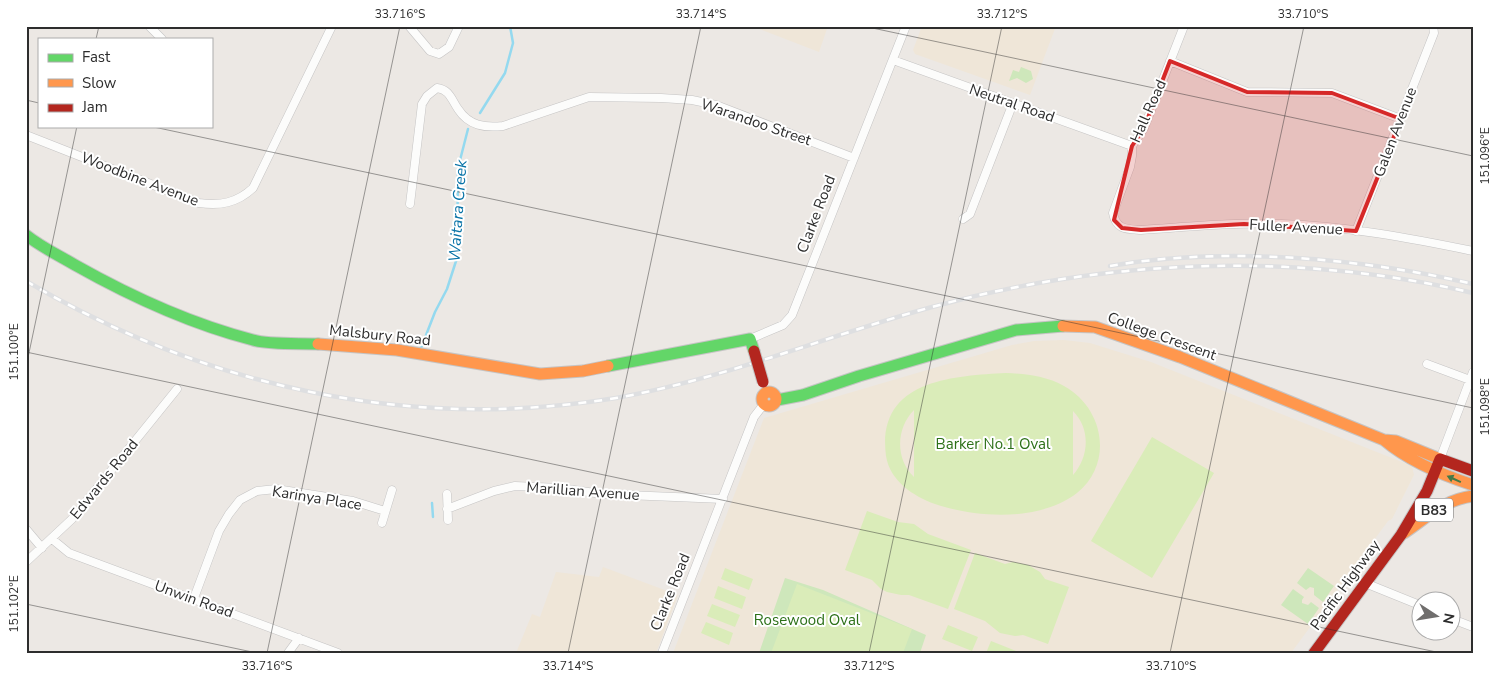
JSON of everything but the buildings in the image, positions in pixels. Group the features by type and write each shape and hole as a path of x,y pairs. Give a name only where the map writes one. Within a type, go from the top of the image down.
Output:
{"street":[{"path":"149,26 161,38"},
{"name":"Woodbine Avenue","path":"26,135 199,203 215,206 232,201 244,196 253,188 332,26"},
{"path":"408,26 430,51 439,54 449,47 459,26"},
{"name":"Clarke Road","path":"750,339 783,325 792,315 906,26"},
{"name":"Hall Road","path":"1118,226 1114,220 1113,213 1130,168 1132,146 1144,128 1184,26"},
{"name":"Galen Avenue","path":"1356,231 1433,29"},
{"name":"Neutral Road","path":"892,60 1132,146"},
{"path":"1170,62 1246,92 1332,93 1400,119"},
{"name":"Warandoo Street","path":"410,204 422,104 427,96 437,88 444,89 451,95 458,110 471,122 480,127 503,126 589,97 692,100 716,105 854,158"},
{"path":"963,219 970,214 1013,103"},
{"name":"Fuller Avenue","path":"1118,226 1141,230 1244,224 1282,224 1356,231 1431,242 1473,251"},
{"name":"Malsbury Road","path":"26,235 73,263 148,302 203,324 255,341 397,350 540,374 583,371 750,339"},
{"name":"College Crescent","path":"764,404 768,406 773,405 776,400 803,395 859,376 1016,330 1067,326 1095,327 1180,357 1384,440 1396,441 1438,465"},
{"path":"750,339 765,387 762,399 764,404"},
{"path":"1427,364 1470,380"},
{"path":"1438,465 1473,372"},
{"path":"765,387 772,392 776,400"},
{"name":"Edwards Road","path":"26,562 72,519 176,390"},
{"name":"Clarke Road","path":"662,653 754,417 764,404"},
{"path":"1438,465 1473,472"},
{"path":"1438,465 1453,479 1473,485"},
{"name":"Pacific Highway","path":"1314,653 1401,535 1427,491 1438,465"},
{"name":"Marillian Avenue","path":"447,509 494,491 516,486 560,488 602,494 722,499"},
{"name":"Karinya Place","path":"194,598 219,531 229,514 240,500 257,491 276,488 353,501 386,511"},
{"path":"382,523 392,490"},
{"path":"447,494 448,520"},
{"name":"Pacific Highway","path":"1401,535 1439,506 1452,500 1473,496"},
{"path":"26,529 42,548"},
{"name":"Unwin Road","path":"52,539 69,553 338,653"},
{"path":"1365,583 1412,602"},
{"path":"288,653 299,638"}],"highlighted area":[{"path":"1170,61 1247,92 1332,93 1401,119 1356,231 1244,224 1141,230 1122,228 1114,220 1132,146 1144,128"}],"shaded area":[{"path":"752,26 828,26 819,52"},
{"path":"922,26 1056,26 1030,95 915,54 913,50"},
{"path":"1064,340 1090,343 1151,362 1412,466 1414,475 1392,519 1388,521 1291,653 673,653 764,418 1012,345 1034,341"},
{"path":"603,567 678,595 656,653 516,653 532,614 540,617 556,572 599,577"}],"green space":[{"path":"1021,67 1031,71 1033,79 1026,83 1017,78 1009,81 1013,70 1019,72"},
{"name":"Barker No.1 Oval","path":"985,374 1021,374 1050,380 1064,386 1078,396 1088,408 1099,436 1100,452 1096,467 1089,481 1077,493 1045,509 1008,515 988,514 952,509 935,504 911,492 897,480 888,465 886,456 886,431 893,411 905,397 922,387 942,381","holes":["914,410 914,477 903,461 900,443 904,426","1073,411 1083,426 1086,443 1082,460 1073,475"]},
{"path":"1152,437 1214,473 1152,578 1091,541"},
{"path":"867,511 898,522 914,524 928,534 971,550 948,609 909,595 887,592 872,580 845,570"},
{"path":"975,553 1005,564 1013,562 1028,565 1040,572 1045,579 1069,587 1048,644 1023,635 1015,636 1000,633 985,621 954,609"},
{"path":"725,568 753,579 749,590 721,579"},
{"path":"1308,568 1334,586 1323,602 1314,595 1314,588 1310,587 1306,590 1297,583"},
{"name":"Rosewood Oval","path":"785,578 823,590 926,635 920,653 759,653"},
{"name":"Rosewood Oval","path":"797,584 912,629 903,653 771,653"},
{"path":"718,586 746,597 742,609 714,598"},
{"path":"1293,589 1304,597 1302,603 1308,605 1311,602 1319,608 1308,624 1281,605"},
{"path":"712,604 740,615 735,627 707,616"},
{"path":"706,622 733,633 729,645 701,633"},
{"path":"948,625 978,637 972,651 942,639"},
{"path":"991,641 1021,653 986,653"}],"waterway":[{"name":"Waitara Creek","path":"480,113 505,73 513,43 510,26"},
{"name":"Waitara Creek","path":"421,348 435,312 447,289 457,258 458,168 468,129"},
{"path":"432,503 433,517"}],"railway":[{"path":"1110,266 1153,260 1199,257 1292,258 1385,267 1473,284"},
{"path":"26,281 94,318 165,349 237,374 311,392 386,404 462,409 539,407 616,398 656,390 735,369 892,318 932,307 998,291 1065,279 1133,270 1201,266 1270,266 1338,271 1406,280 1473,293"}],"traffic: fast":[{"path":"26,235 96,276 139,298 207,326 260,342 318,344"},
{"path":"777,400 803,395 859,376 1016,330 1063,326"},
{"path":"608,366 750,339 754,351"}],"traffic: slow":[{"path":"1063,326 1095,327 1180,357 1384,440 1396,441 1440,459"},
{"path":"318,344 397,350 540,374 583,371 608,366"},
{"path":"766,392 772,392 776,399 772,406 766,406 762,402 762,396 766,392"},
{"path":"1384,440 1426,467 1473,485"},
{"path":"1404,533 1444,505 1473,496"}],"traffic: jam":[{"path":"754,351 763,382"},
{"path":"1314,653 1401,535 1427,491 1440,459 1473,471"}]}
